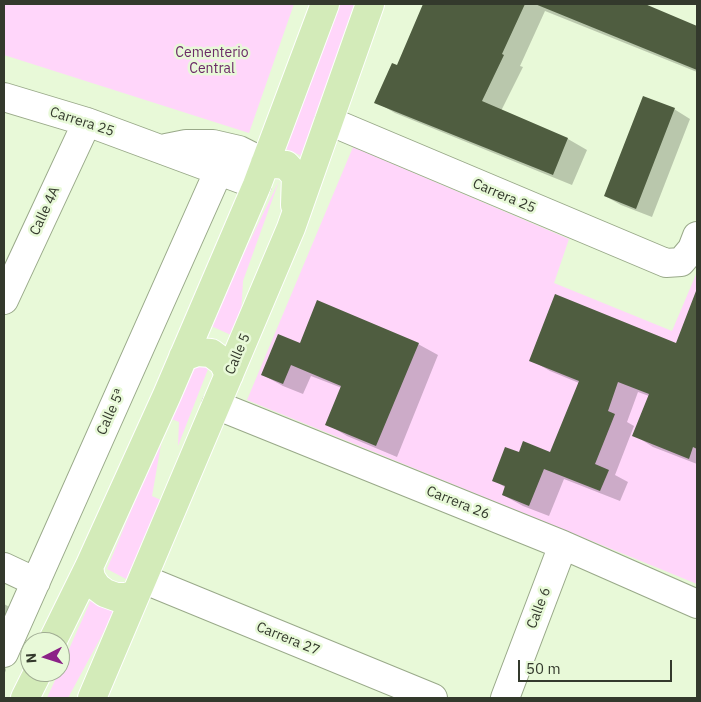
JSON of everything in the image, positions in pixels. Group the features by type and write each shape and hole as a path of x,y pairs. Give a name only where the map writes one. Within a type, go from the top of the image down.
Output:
{"main road":[{"path":"57,632 89,567 183,357 261,174 325,4"},
{"name":"Calle 5","path":"92,698 291,228 370,4"},
{"path":"261,174 286,165 296,176 291,228"},
{"path":"183,357 197,352 211,353 223,362 229,375"},
{"path":"89,567 91,578 97,587 105,593 116,597 126,597 140,586"},
{"path":"25,698 33,682"}],"street":[{"name":"Carrera 25","path":"4,98 87,122 219,170 261,174"},
{"name":"Carrera 25","path":"329,121 666,263 681,262 692,249 697,236"},
{"name":"Calle 4A","path":"4,300 87,122"},
{"path":"159,149 186,144 213,144 239,150 261,174"},
{"name":"Calle 5ª","path":"4,654 219,170"},
{"name":"Carrera 26","path":"216,405 563,545 697,604"},
{"name":"Calle 6","path":"505,698 563,545"},
{"path":"4,567 36,582"},
{"name":"Carrera 27","path":"140,586 433,698"}],"green space":[{"name":"Cementerio Central","path":"4,4 294,4 249,133 4,55"},
{"path":"338,4 354,4 302,156 286,149"},
{"path":"353,147 569,239 554,283 672,331 697,272 697,584 247,400"},
{"path":"279,181 243,281 241,317 231,335 209,325"},
{"path":"196,358 210,364 178,446 179,422 167,417"},
{"path":"163,433 152,496 163,501 128,580 107,569"},
{"path":"91,600 115,611 68,698 47,698 54,682 70,682 70,647"}],"building":[{"path":"423,4 525,4 482,101 568,138 553,175 374,103 392,63 397,65"},
{"path":"535,4 645,4 697,26 697,70"},
{"path":"643,96 675,108 636,209 604,196"},
{"path":"696,291 697,449 693,447 689,459 632,436 649,394 618,382 608,411 615,414 595,464 609,470 600,491 544,469 529,506 502,495 505,486 492,481 505,447 519,452 523,441 550,452 579,381 529,361 555,294 676,343"},
{"path":"317,300 419,343 376,446 325,425 341,386 291,365 283,384 261,375 278,334 300,343"}]}
